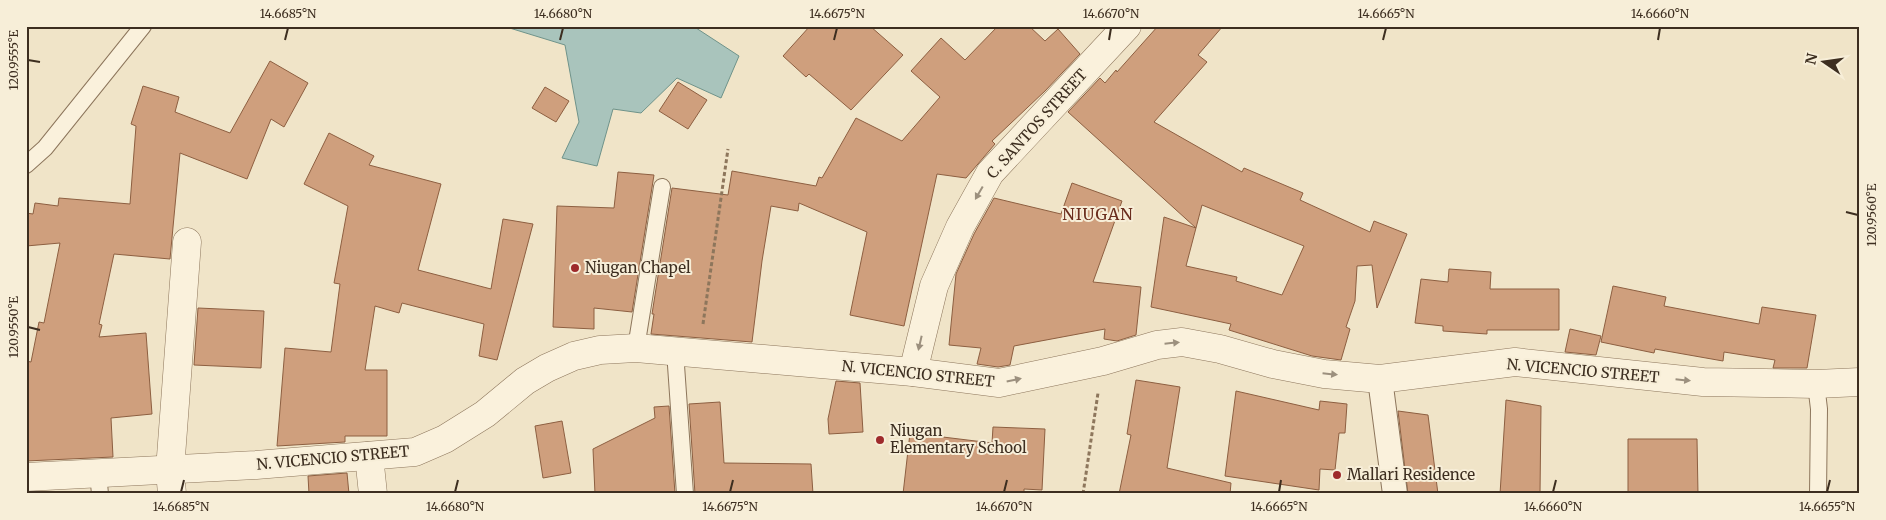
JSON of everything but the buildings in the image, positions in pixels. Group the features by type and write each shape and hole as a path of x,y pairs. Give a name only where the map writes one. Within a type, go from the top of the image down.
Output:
{"street":[{"name":"C. SANTOS STREET","path":"913,372 934,286 960,227 990,173 1063,92 1127,26"},
{"path":"171,482 187,242"},
{"name":"N. VICENCIO STREET","path":"26,477 99,483 171,482 369,456 415,452 445,439 485,414 526,381 547,368 574,356 600,350 636,348 913,372 999,383 1102,361 1157,345 1182,342 1220,349 1290,368 1324,374 1380,379 1516,362 1703,382 1816,384 1860,382"},
{"path":"1380,379 1395,494"},
{"path":"369,456 373,494"}],"lane":[{"path":"26,165 45,148 143,26"},
{"path":"636,348 662,187"},
{"path":"685,494 687,353"},
{"path":"1816,384 1819,410 1818,494"}],"path":[{"path":"687,353 728,149"},
{"path":"1083,494 1102,361"}],"water":[{"path":"503,26 693,26 739,56 721,98 677,78 641,113 613,109 597,166 562,158 579,122 565,45"}],"place":[{"name":"Niugan Chapel","path":"575,268"},
{"name":"Niugan Elementary School","path":"880,440"},
{"name":"Mallari Residence","path":"1337,475"}],"district":[{"name":"NIUGAN","path":"1098,214"}]}
